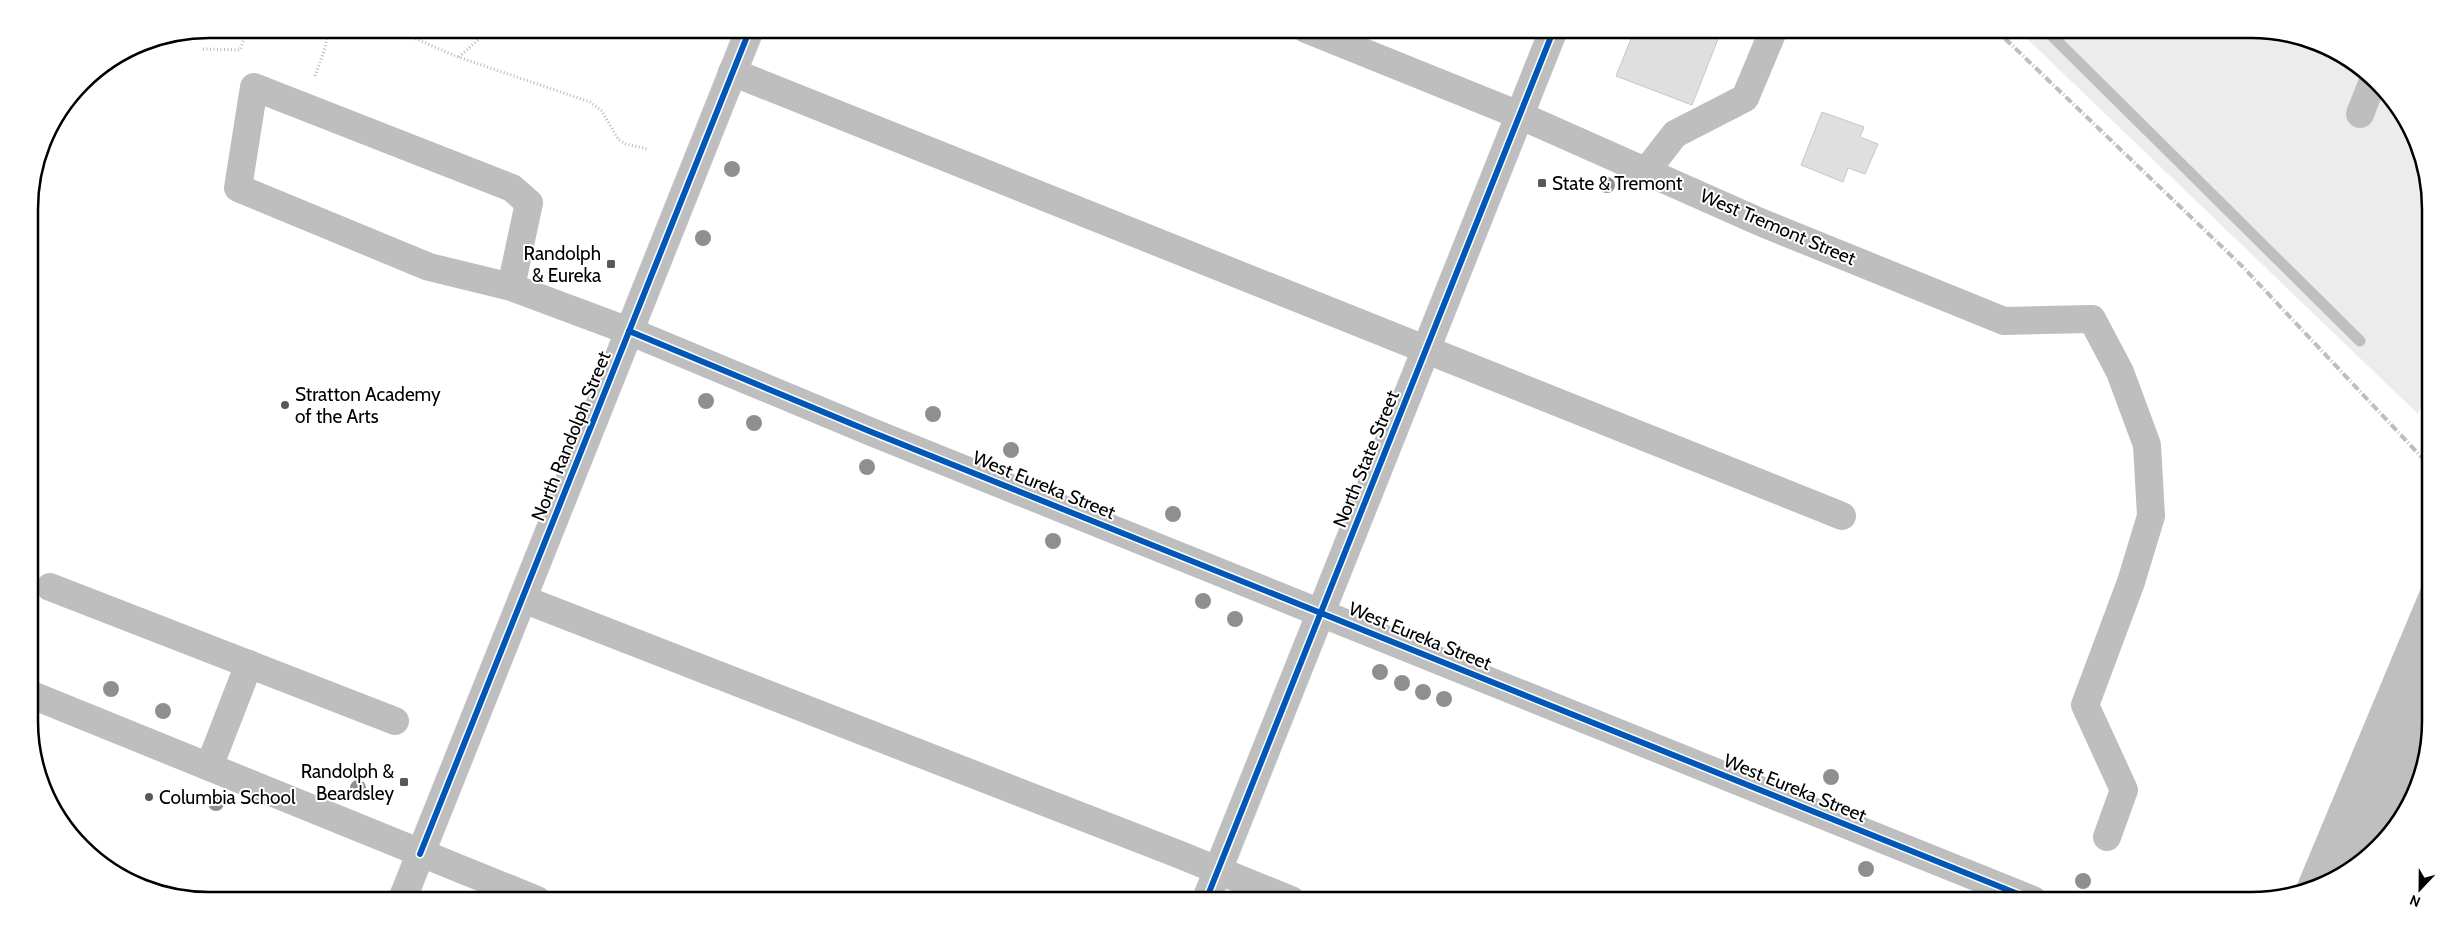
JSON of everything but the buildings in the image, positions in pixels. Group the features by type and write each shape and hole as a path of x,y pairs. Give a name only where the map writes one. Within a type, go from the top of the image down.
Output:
{"street":[{"name":"North Randolph Street","path":"405,892 746,38"},
{"name":"West Tremont Street","path":"1329,38 1519,114 1760,222 2004,321 2092,319 2120,372 2147,444 2151,516 2131,582 2085,705 2124,790 2107,837"},
{"name":"North State Street","path":"1210,892 1550,38"},
{"path":"1647,170 1675,134 1745,98 1770,38"},
{"path":"732,72 1842,516"},
{"name":"West Eureka Street","path":"303,106 254,87 238,188 429,267 511,287 629,331 869,431 2011,891"},
{"path":"2360,114 2371,87"},
{"path":"303,106 512,188 529,203 511,287"},
{"path":"50,587 395,721"},
{"path":"522,599 1269,891"},
{"path":"209,767 249,664"},
{"path":"38,698 516,892"}],"path":[{"path":"204,49 240,50 245,38"},
{"path":"303,106 324,51 327,38"},
{"path":"414,38 458,57 590,102 602,111 618,139 647,149"},
{"path":"458,57 480,38"}],"shaded area":[{"path":"2026,38 2274,39 2296,43 2327,55 2347,66 2364,80 2394,113 2405,133 2417,164 2421,186 2422,403 2418,414"},
{"path":"2422,586 2422,732 2419,754 2405,796 2387,825 2356,856 2337,869 2297,885"}],"waterway":[{"path":"2054,38 2360,341"}],"railway":[{"path":"2004,38 2243,267 2422,457"}],"cycle path":[{"path":"420,854 746,38"},
{"path":"1209,892 1550,38"},
{"path":"629,331 869,431 2011,891"}],"place":[{"name":"State & Tremont","path":"1542,183"},
{"name":"Randolph & Eureka","path":"611,264"},
{"name":"Stratton Academy of the Arts","path":"285,405"},
{"name":"Randolph & Beardsley","path":"404,782"},
{"name":"Columbia School","path":"149,797"}]}
